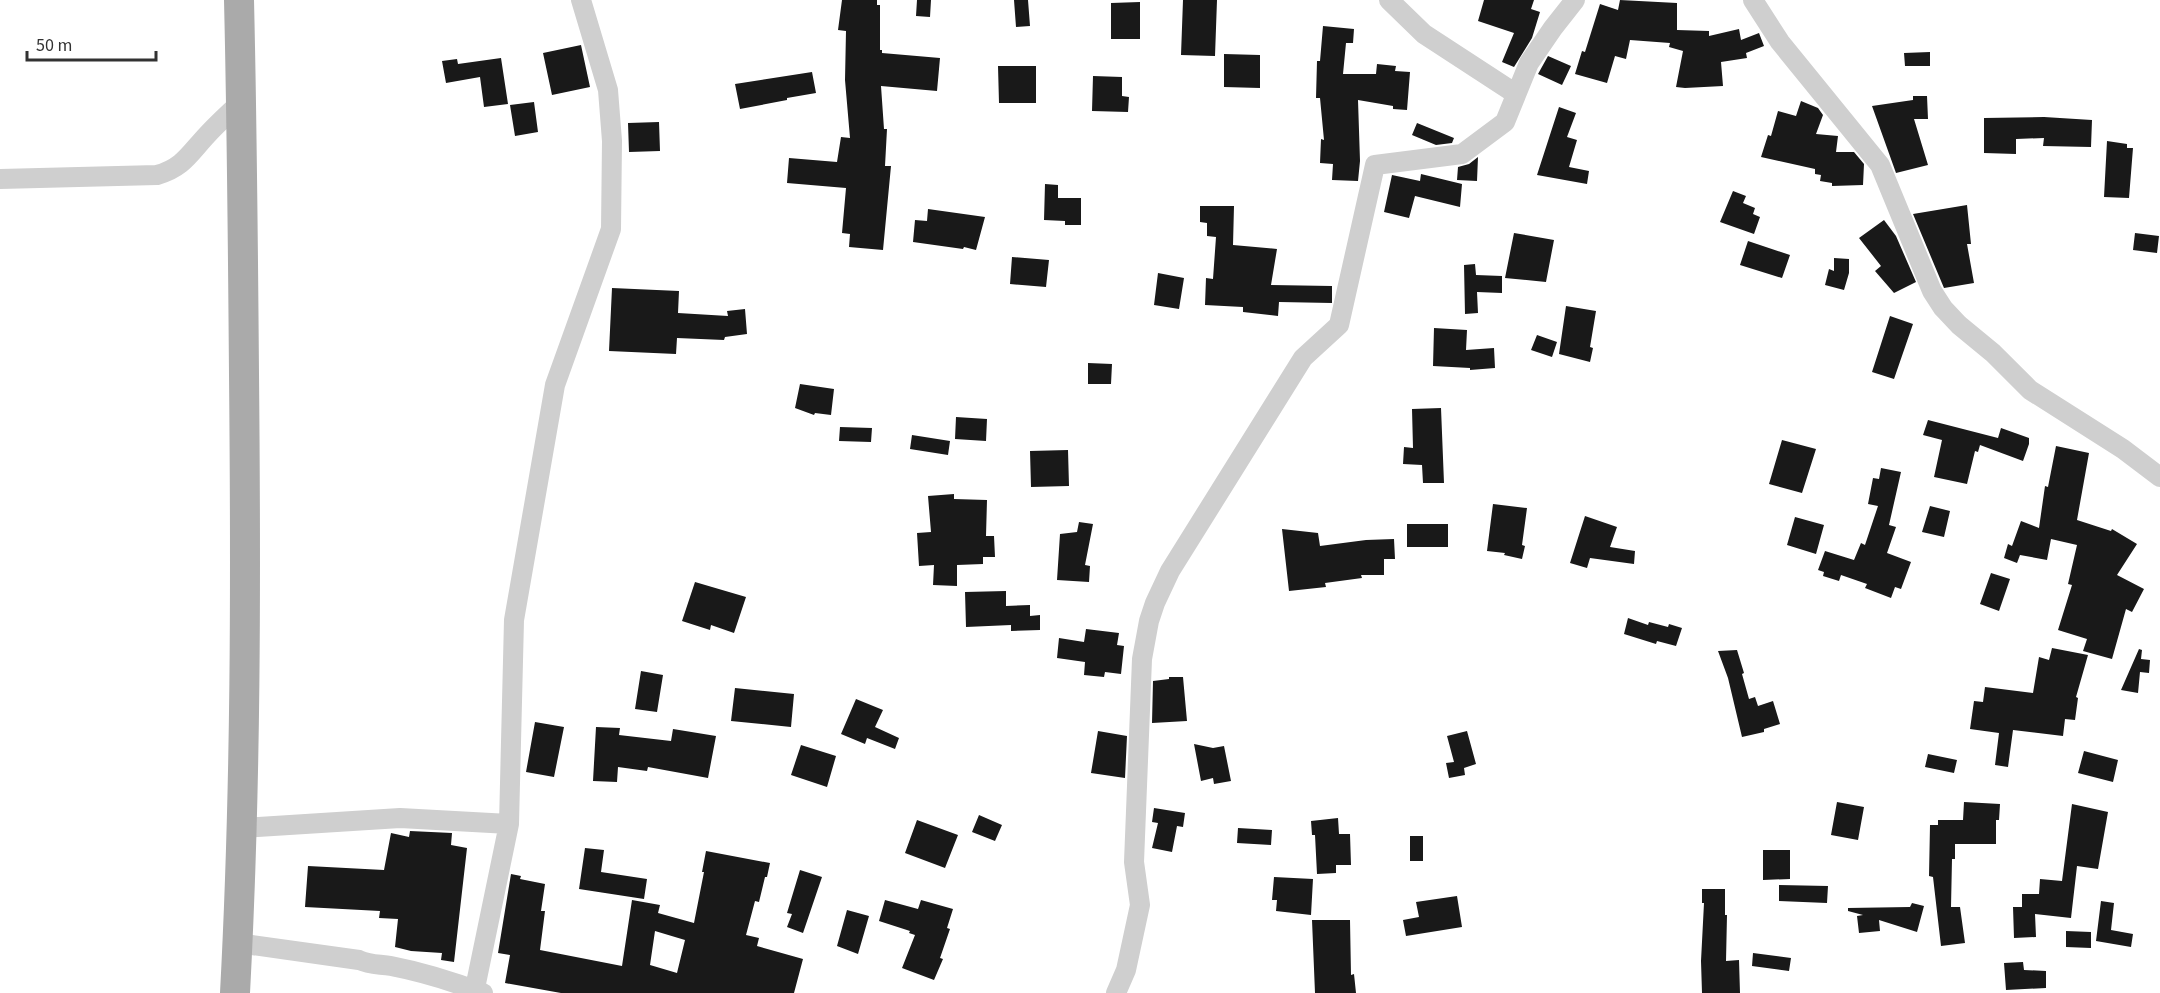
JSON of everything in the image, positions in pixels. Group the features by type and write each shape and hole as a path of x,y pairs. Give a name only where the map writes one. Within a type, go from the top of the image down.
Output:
{"main road":[{"path":"236,993 245,537 242,101 239,0"}],"street":[{"path":"238,943 359,960 368,964 390,965 451,981 477,992 509,824 514,620 555,386 611,229 612,141 608,90 581,0"},
{"path":"1389,0 1424,34 1516,94"},
{"path":"1116,993 1126,970 1140,906 1134,862 1142,659 1155,603 1170,571 1303,358 1339,325 1375,165 1462,153 1505,122 1529,63 1575,0"},
{"path":"1753,0 1780,42 1880,165 1932,291 1943,308 2030,390 2123,449 2160,477"},
{"path":"0,179 157,175 168,172 180,166 206,136 242,101"},
{"path":"241,828 400,819 509,824"}],"building":[{"path":"842,0 877,0 877,5 880,5 880,50 882,53 940,58 937,91 881,86 884,129 887,129 885,166 891,166 883,250 849,247 850,234 842,233 846,188 787,183 789,158 837,162 841,137 850,138 845,80 846,31 838,30"},
{"path":"917,0 931,0 930,17 916,16"},
{"path":"1014,0 1028,0 1030,26 1016,27"},
{"path":"1183,0 1217,0 1215,56 1181,55"},
{"path":"1484,0 1534,0 1531,9 1540,12 1532,38 1514,67 1502,62 1514,33 1478,21"},
{"path":"1620,0 1677,3 1677,30 1709,31 1709,36 1739,29 1741,40 1759,33 1764,46 1746,53 1747,58 1721,62 1723,86 1676,87 1683,51 1669,47 1670,43 1630,40 1626,59 1615,56 1607,83 1575,74 1582,51 1585,52 1600,4 1618,10"},
{"path":"1140,2 1140,39 1111,39 1111,3"},
{"path":"1323,26 1354,29 1353,43 1346,43 1343,74 1376,74 1377,64 1396,66 1395,71 1410,72 1407,110 1393,109 1393,106 1358,100 1360,161 1358,181 1332,180 1333,164 1320,163 1321,139 1324,140 1320,98 1316,98 1317,61 1320,61"},
{"path":"581,45 590,87 552,95 543,53"},
{"path":"1930,52 1930,66 1905,66 1904,53"},
{"path":"1224,54 1260,55 1260,88 1224,87"},
{"path":"1548,56 1571,66 1562,85 1538,74"},
{"path":"501,58 508,104 484,107 480,77 446,83 442,61 457,59 458,64"},
{"path":"998,66 1036,66 1036,103 999,103"},
{"path":"812,72 816,93 740,109 735,84"},
{"path":"1093,76 1122,77 1122,96 1129,97 1128,112 1092,111"},
{"path":"1913,96 1927,96 1928,119 1914,119 1928,165 1896,173 1872,106 1913,100"},
{"path":"1801,101 1818,108 1823,115 1816,134 1838,136 1836,152 1854,152 1864,164 1863,185 1832,186 1832,183 1820,181 1821,175 1815,174 1815,169 1761,157 1768,135 1771,136 1778,111 1796,116"},
{"path":"534,102 538,132 515,136 510,105"},
{"path":"1559,107 1576,113 1567,137 1577,140 1569,167 1589,171 1587,184 1537,175"},
{"path":"2044,117 2092,120 2091,147 2043,146 2044,138 2016,139 2016,154 1984,153 1984,118"},
{"path":"659,122 660,151 629,152 628,123"},
{"path":"1417,123 1454,138 1452,143 1436,145 1412,135"},
{"path":"2107,141 2127,144 2127,148 2133,148 2129,198 2104,197"},
{"path":"1478,157 1477,181 1457,180 1458,167 1469,164"},
{"path":"1421,174 1462,184 1460,207 1415,196 1409,218 1384,212 1392,175 1420,181"},
{"path":"1045,184 1058,185 1058,198 1081,198 1081,225 1065,225 1065,221 1044,220"},
{"path":"1733,191 1746,196 1743,203 1755,208 1753,214 1760,217 1754,234 1720,222"},
{"path":"1967,205 1971,244 1967,244 1974,283 1944,288 1913,214"},
{"path":"1200,206 1234,206 1233,245 1277,249 1271,285 1332,286 1332,303 1279,302 1278,316 1243,312 1243,307 1205,305 1206,278 1213,279 1216,237 1207,236 1207,223 1200,222"},
{"path":"928,209 985,217 976,250 913,242 915,220 927,221"},
{"path":"1884,220 1896,236 1916,282 1894,293 1875,271 1881,266 1859,238"},
{"path":"1514,233 1554,240 1546,282 1505,278"},
{"path":"2135,233 2159,236 2157,253 2133,250"},
{"path":"1748,241 1790,255 1782,278 1740,265"},
{"path":"1012,257 1049,260 1046,287 1010,284"},
{"path":"1834,258 1849,259 1849,273 1844,290 1825,285 1829,269 1834,271"},
{"path":"1475,264 1476,275 1502,276 1502,293 1477,292 1478,313 1465,314 1464,265"},
{"path":"1158,273 1184,278 1179,309 1154,305"},
{"path":"612,288 679,291 678,313 728,316 727,311 745,309 747,334 725,337 724,340 677,338 676,354 609,351"},
{"path":"1566,306 1596,311 1590,362 1559,354"},
{"path":"1890,316 1913,324 1894,379 1872,372"},
{"path":"1434,328 1467,330 1466,350 1494,348 1495,368 1470,370 1470,368 1433,366"},
{"path":"1537,335 1557,342 1552,357 1531,350"},
{"path":"1088,363 1112,364 1111,384 1088,384"},
{"path":"800,384 834,389 831,415 815,413 814,415 795,408"},
{"path":"1441,408 1444,483 1423,483 1422,465 1403,464 1404,447 1413,448 1412,409"},
{"path":"956,417 987,419 986,441 955,439"},
{"path":"1928,420 1998,438 2001,428 2029,438 2029,444 2023,461 1980,445 1978,452 1975,451 1967,484 1934,477 1942,440 1923,435"},
{"path":"840,427 872,428 871,442 839,441"},
{"path":"912,435 950,441 948,455 910,449"},
{"path":"1782,440 1816,449 1802,493 1769,484"},
{"path":"2056,446 2089,453 2077,520 2111,531 2112,529 2137,544 2117,575 2144,589 2132,612 2126,609 2112,659 2083,651 2087,639 2058,630 2072,585 2068,584 2077,545 2051,539 2047,560 2020,555 2017,563 2004,558 2008,544 2012,546 2021,521 2039,528 2045,486 2048,487"},
{"path":"1068,450 1069,486 1031,487 1030,451"},
{"path":"1881,468 1901,472 1889,525 1896,527 1887,553 1911,562 1901,589 1895,587 1891,598 1865,588 1867,584 1841,575 1839,581 1823,576 1824,572 1818,570 1825,551 1854,560 1861,543 1865,545 1878,506 1868,504 1873,478 1879,479"},
{"path":"954,494 954,499 987,500 986,536 994,536 995,557 983,557 983,564 957,565 957,586 933,585 934,565 919,566 917,533 931,532 928,496"},
{"path":"1493,504 1527,508 1522,559 1504,555 1505,553 1487,551"},
{"path":"1930,506 1950,511 1944,537 1922,532"},
{"path":"1585,516 1617,527 1610,547 1635,551 1634,564 1590,558 1587,568 1570,563"},
{"path":"1795,517 1824,525 1816,554 1787,545"},
{"path":"1079,522 1093,524 1085,565 1090,566 1089,582 1057,580 1060,534 1077,532"},
{"path":"1407,524 1448,524 1448,547 1407,547"},
{"path":"1282,529 1318,533 1320,546 1394,539 1395,559 1384,559 1384,575 1361,575 1362,578 1325,583 1326,587 1289,591"},
{"path":"1991,573 2010,579 1999,611 1980,604"},
{"path":"695,582 746,597 734,633 711,625 710,630 682,621"},
{"path":"1006,591 1006,606 1030,605 1030,616 1040,615 1040,630 1011,631 1011,625 966,627 965,592"},
{"path":"1628,618 1648,625 1649,622 1682,628 1676,646 1657,641 1656,644 1624,634"},
{"path":"1086,629 1119,633 1117,645 1124,646 1121,674 1105,672 1104,677 1084,675 1085,662 1057,658 1059,638 1084,642"},
{"path":"2052,648 2088,655 2076,697 2078,698 2075,720 2065,719 2063,736 2013,730 2008,767 1995,765 1999,733 1970,729 1974,701 1983,702 1985,687 2033,693 2039,657 2049,660"},
{"path":"2139,649 2142,650 2141,659 2150,660 2149,673 2140,672 2138,693 2121,690"},
{"path":"1737,650 1749,699 1755,697 1758,706 1773,701 1780,724 1764,729 1764,732 1742,737 1728,678 1718,651"},
{"path":"641,671 663,675 657,712 635,709"},
{"path":"1169,677 1183,677 1187,721 1152,723 1153,681 1169,679"},
{"path":"735,688 794,694 791,727 731,721"},
{"path":"856,699 883,710 875,727 899,738 895,749 867,738 865,744 841,734"},
{"path":"535,722 564,727 554,777 526,772"},
{"path":"596,727 620,728 619,735 671,741 673,729 716,736 708,778 648,767 647,771 618,767 617,782 593,781"},
{"path":"1098,731 1127,736 1125,778 1091,773"},
{"path":"1467,731 1476,764 1464,768 1465,775 1449,778 1446,763 1454,762 1447,736"},
{"path":"1194,744 1213,748 1224,746 1231,781 1214,784 1213,778 1201,781"},
{"path":"801,745 836,756 827,787 791,775"},
{"path":"2084,751 2118,760 2113,782 2078,773"},
{"path":"1928,754 1957,760 1954,773 1925,767"},
{"path":"1837,802 1864,807 1858,840 1831,835"},
{"path":"1964,802 2000,804 1999,820 1996,820 1996,844 1955,844 1955,859 1952,859 1951,907 1960,907 1965,943 1941,946 1933,877 1929,876 1930,825 1938,825 1938,820 1963,820"},
{"path":"2072,804 2108,812 2098,869 2077,866 2071,918 2035,914 2036,937 2014,938 2013,907 2022,907 2022,894 2039,894 2040,879 2062,881"},
{"path":"1154,808 1185,813 1183,827 1177,826 1172,852 1152,848 1158,823 1152,822"},
{"path":"979,815 1002,825 995,841 972,832"},
{"path":"1338,818 1339,834 1350,834 1351,865 1336,865 1336,873 1317,874 1315,835 1312,835 1311,821"},
{"path":"917,820 958,835 945,868 905,853"},
{"path":"1238,828 1272,830 1271,845 1237,843"},
{"path":"410,831 452,833 451,845 467,848 454,962 441,960 442,953 411,951 395,947 398,919 379,918 380,911 305,907 308,866 384,870 391,833 409,837"},
{"path":"1410,836 1423,836 1423,861 1410,861"},
{"path":"585,848 604,850 601,872 647,879 644,899 579,889"},
{"path":"1763,850 1790,850 1790,879 1763,880"},
{"path":"706,851 770,863 759,902 755,901 746,935 759,938 757,946 803,959 794,993 561,993 505,983 510,955 498,953 511,874 521,876 520,879 545,884 541,911 545,911 540,950 622,966 632,900 660,905 658,913 694,923 704,872 702,872","holes":["655,931 685,940 677,973 650,965"]},
{"path":"800,870 822,877 803,933 787,927 792,914 787,913"},
{"path":"1274,877 1313,879 1311,915 1276,911 1277,900 1272,900"},
{"path":"1779,885 1828,886 1827,903 1779,901"},
{"path":"1702,889 1725,889 1726,961 1739,960 1740,993 1702,993 1704,903 1702,903"},
{"path":"1457,896 1462,927 1406,936 1403,920 1419,917 1416,902"},
{"path":"885,900 918,909 921,900 953,909 947,928 950,929 940,958 943,959 934,980 902,968 915,935 909,933 910,931 879,921"},
{"path":"2101,901 2114,903 2111,930 2133,934 2131,947 2096,941"},
{"path":"1912,903 1924,906 1917,932 1879,920 1880,931 1859,933 1857,916 1863,915 1848,911 1848,908 1910,907"},
{"path":"847,910 869,916 858,954 837,946"},
{"path":"1312,920 1350,920 1351,975 1354,974 1356,993 1315,993"},
{"path":"2066,931 2091,932 2091,948 2066,947"},
{"path":"1753,953 1791,958 1789,971 1752,966"},
{"path":"2023,962 2024,970 2046,971 2046,988 2006,990 2004,963"}]}
